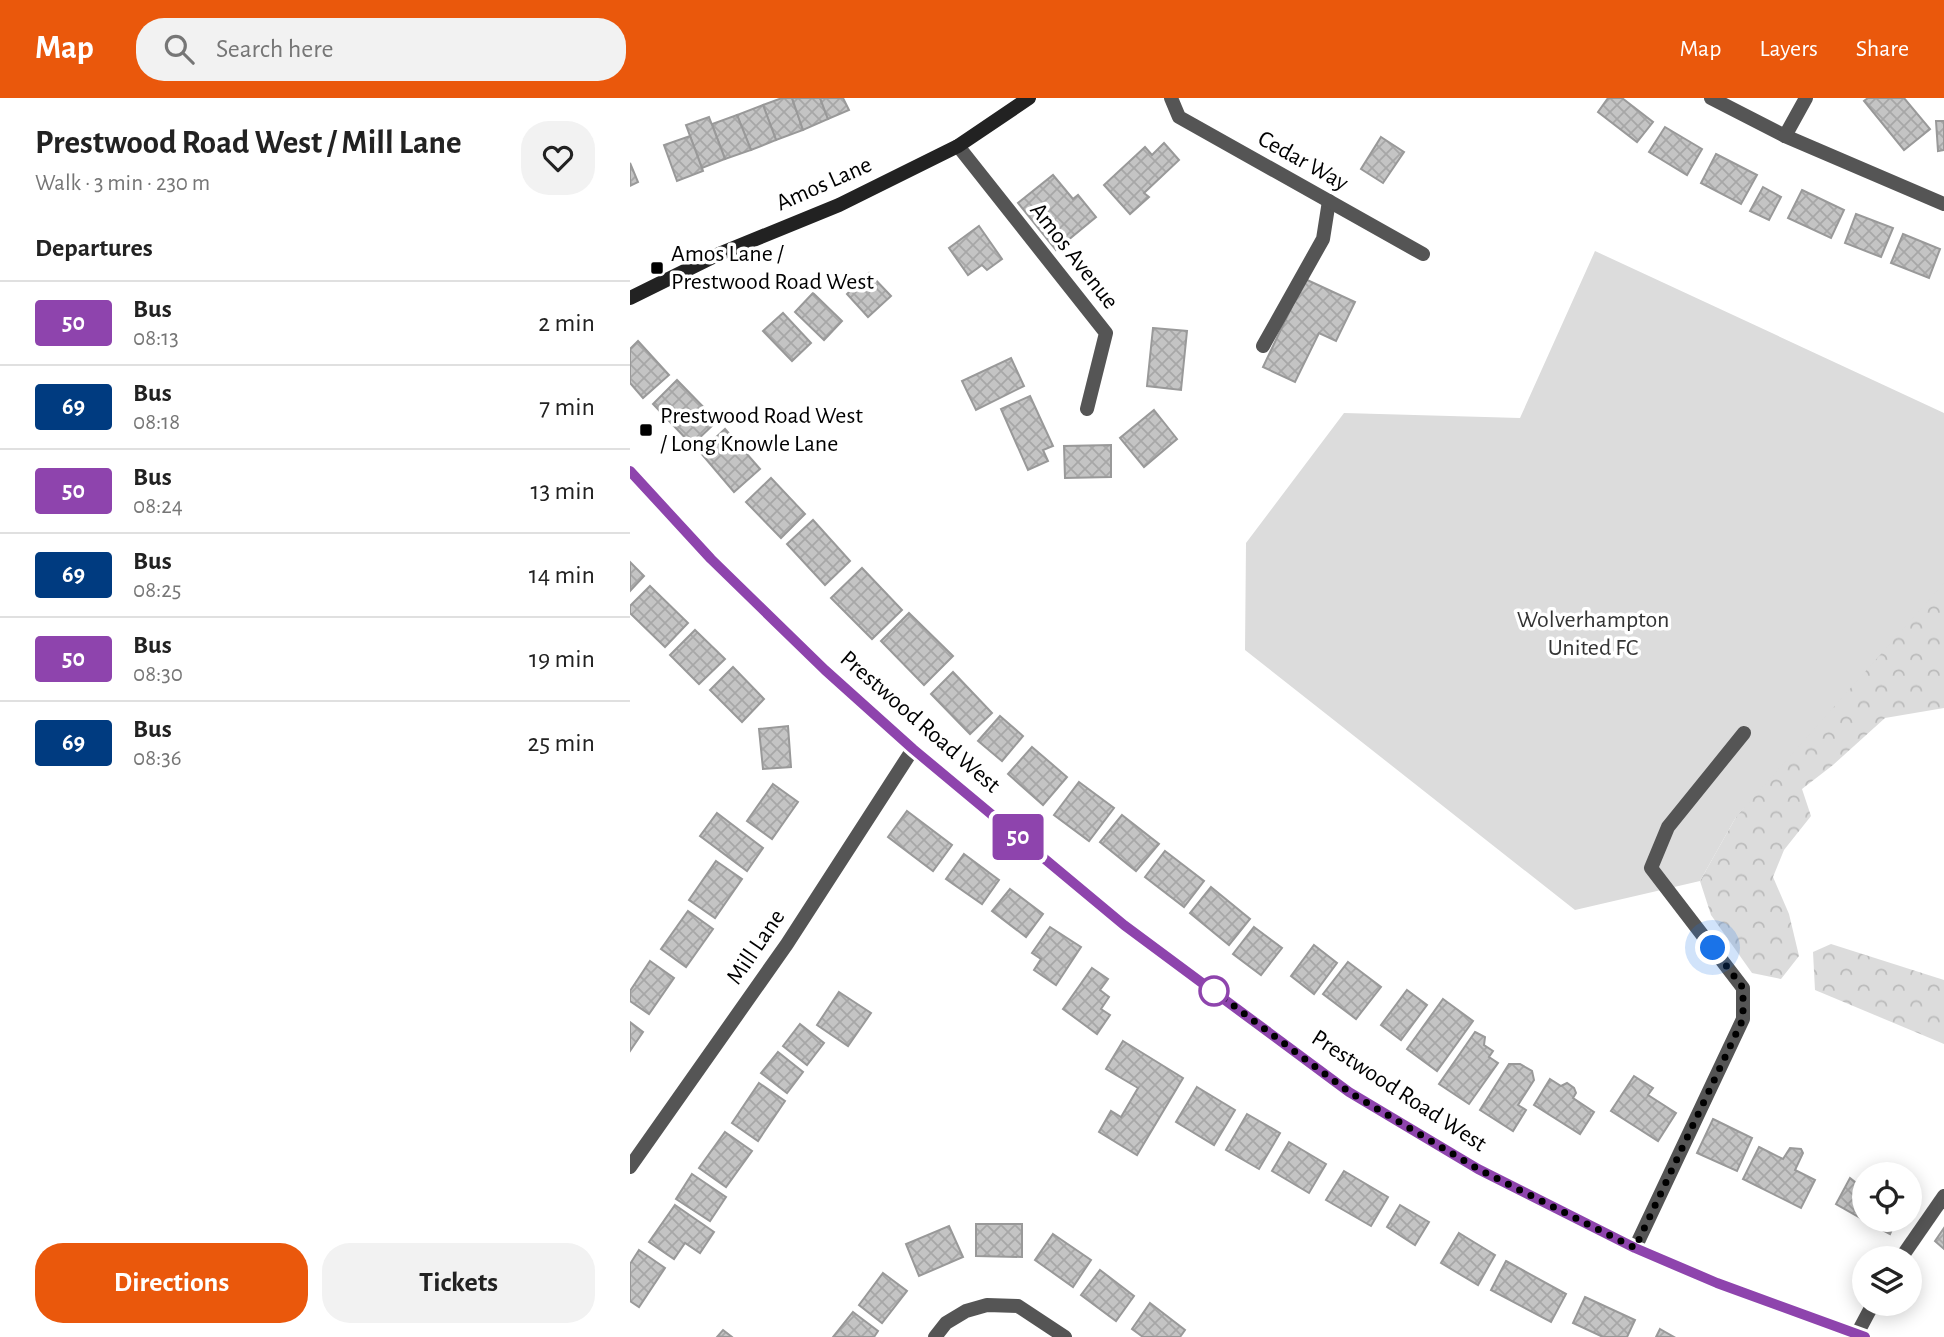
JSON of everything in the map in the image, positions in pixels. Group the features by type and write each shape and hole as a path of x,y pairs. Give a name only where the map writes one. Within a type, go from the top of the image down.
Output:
{"main road":[{"name":"Amos Lane","path":"630,298 719,254 839,205 958,146 1028,98"}],"street":[{"name":"Cedar Way","path":"1171,98 1179,117 1423,254"},
{"path":"1711,98 1785,136 1944,204"},
{"path":"1785,136 1806,98"},
{"name":"Amos Avenue","path":"958,146 1106,333 1087,409"},
{"path":"1263,346 1323,239 1329,201"},
{"name":"Prestwood Road West","path":"630,471 711,559 825,670 913,749 1124,925 1349,1092 1478,1169 1635,1248 1717,1283 1861,1336"},
{"path":"1635,1248 1743,1019 1743,988 1651,868 1668,827 1744,733"},
{"name":"Mill Lane","path":"630,1167 786,944 913,749"},
{"path":"1909,1246 1944,1196"},
{"path":"935,1337 946,1323 966,1311 987,1305 1018,1306 1065,1337"},
{"path":"1861,1336 1868,1316"}],"green space":[{"name":"Wolverhampton United FC","path":"1595,251 1944,413 1944,583 1736,817 1700,881 1575,910 1245,650 1246,543 1344,413 1520,418"},
{"path":"1944,561 1944,708 1885,718 1802,789 1811,816 1784,850 1773,877 1789,914 1799,956 1781,979 1752,973 1711,915 1700,881 1736,817"},
{"path":"1831,944 1944,980 1944,1044 1815,990 1813,952"}],"building":[{"path":"782,98 792,98 803,130 776,140 763,105"},
{"path":"792,98 820,98 828,119 803,130"},
{"path":"820,98 843,98 849,110 828,119"},
{"path":"1608,98 1622,98 1653,122 1637,142 1598,112"},
{"path":"1868,98 1904,98 1930,129 1904,150 1864,101"},
{"path":"763,105 776,140 751,150 737,115"},
{"path":"737,115 751,150 725,159 712,124"},
{"path":"709,117 725,159 702,168 686,125"},
{"path":"1936,121 1944,121 1944,150 1938,151"},
{"path":"1665,127 1702,149 1687,175 1649,152"},
{"path":"690,136 703,171 677,181 664,145"},
{"path":"1381,137 1404,152 1383,183 1361,169"},
{"path":"1164,143 1179,160 1144,193 1149,197 1130,214 1104,185 1145,147 1152,155"},
{"path":"1716,154 1757,175 1741,204 1701,183"},
{"path":"630,163 638,182 630,186"},
{"path":"1053,175 1073,199 1078,195 1096,217 1056,250 1018,203"},
{"path":"1763,187 1781,197 1769,220 1750,211"},
{"path":"1802,190 1844,210 1831,238 1788,218"},
{"path":"1856,214 1893,228 1881,257 1845,243"},
{"path":"979,226 1002,259 987,270 982,265 968,275 949,248"},
{"path":"1903,234 1940,249 1929,278 1891,263"},
{"path":"869,273 891,296 868,317 847,294"},
{"path":"1305,279 1355,302 1336,341 1319,333 1295,382 1263,367"},
{"path":"813,293 842,321 824,340 795,312"},
{"path":"783,313 811,343 792,361 763,331"},
{"path":"1153,328 1187,331 1181,390 1147,386"},
{"path":"638,341 669,375 643,398 630,383 630,349"},
{"path":"1011,358 1024,386 976,410 962,381"},
{"path":"677,380 717,421 692,445 653,404"},
{"path":"1030,396 1053,446 1043,450 1048,461 1028,470 1001,409"},
{"path":"1154,410 1177,439 1144,467 1120,438"},
{"path":"725,429 760,469 734,492 700,452"},
{"path":"1111,445 1111,477 1065,478 1064,446"},
{"path":"771,478 805,514 781,538 746,502"},
{"path":"813,520 850,561 825,585 787,544"},
{"path":"630,562 644,576 630,591"},
{"path":"862,568 902,610 872,639 831,598"},
{"path":"650,586 688,623 665,647 630,613 630,606"},
{"path":"909,613 953,656 924,685 881,641"},
{"path":"695,630 725,659 699,684 670,655"},
{"path":"733,667 764,699 742,722 710,690"},
{"path":"953,672 992,713 970,734 931,694"},
{"path":"1000,716 1023,736 1002,761 978,741"},
{"path":"788,726 791,767 763,769 759,729"},
{"path":"1032,747 1067,777 1043,805 1008,774"},
{"path":"1079,782 1114,808 1089,841 1054,815"},
{"path":"773,784 798,802 772,839 747,821"},
{"path":"907,811 952,845 933,871 888,837"},
{"path":"717,813 763,848 747,871 700,836"},
{"path":"1122,815 1159,844 1136,871 1100,842"},
{"path":"1165,851 1204,881 1184,907 1145,877"},
{"path":"964,854 999,880 982,904 946,879"},
{"path":"716,861 742,879 715,918 689,900"},
{"path":"1211,887 1250,919 1229,945 1190,913"},
{"path":"1010,889 1043,914 1026,937 992,911"},
{"path":"688,911 713,929 686,967 661,949"},
{"path":"1050,927 1081,947 1056,985 1034,970 1041,959 1032,953"},
{"path":"1254,927 1282,948 1261,975 1233,954"},
{"path":"1314,945 1337,963 1314,994 1291,976"},
{"path":"650,961 674,978 649,1014 630,1001 630,991"},
{"path":"1348,962 1381,987 1356,1019 1323,994"},
{"path":"1092,968 1108,979 1100,990 1109,997 1101,1009 1110,1015 1097,1034 1063,1009"},
{"path":"1407,990 1427,1005 1401,1040 1381,1025"},
{"path":"839,992 871,1013 848,1046 817,1025"},
{"path":"1443,999 1473,1021 1437,1071 1407,1049"},
{"path":"630,1022 643,1032 630,1051"},
{"path":"800,1024 824,1043 807,1065 783,1046"},
{"path":"1475,1032 1485,1037 1484,1045 1493,1051 1489,1057 1498,1063 1469,1104 1439,1084"},
{"path":"1123,1041 1183,1078 1137,1155 1099,1132 1111,1111 1121,1117 1138,1088 1106,1069"},
{"path":"778,1052 803,1072 787,1093 761,1073"},
{"path":"1509,1064 1520,1064 1532,1071 1534,1080 1518,1105 1526,1110 1513,1131 1480,1110"},
{"path":"1634,1076 1653,1088 1648,1095 1676,1113 1658,1141 1611,1111"},
{"path":"1550,1079 1561,1086 1567,1083 1574,1088 1576,1093 1573,1098 1594,1112 1580,1134 1534,1105"},
{"path":"759,1083 785,1101 758,1141 732,1123"},
{"path":"1197,1087 1235,1110 1214,1145 1176,1122"},
{"path":"1247,1114 1280,1133 1259,1169 1226,1150"},
{"path":"1713,1119 1752,1138 1737,1171 1697,1153"},
{"path":"725,1132 752,1151 726,1187 699,1168"},
{"path":"1289,1142 1326,1164 1309,1193 1272,1171"},
{"path":"1759,1147 1783,1159 1790,1148 1801,1149 1803,1153 1795,1170 1815,1180 1801,1208 1743,1179"},
{"path":"1344,1171 1388,1197 1371,1226 1326,1200"},
{"path":"692,1174 726,1197 710,1221 676,1199"},
{"path":"1850,1178 1852,1213 1836,1204"},
{"path":"675,1205 714,1232 700,1253 685,1243 674,1259 649,1242"},
{"path":"1400,1205 1429,1222 1415,1245 1387,1227"},
{"path":"976,1224 1022,1224 1022,1257 976,1256"},
{"path":"949,1226 963,1257 919,1276 906,1244"},
{"path":"1944,1228 1944,1249 1935,1241"},
{"path":"1459,1233 1495,1255 1478,1285 1441,1263"},
{"path":"1053,1234 1091,1260 1073,1287 1035,1260"},
{"path":"639,1250 665,1268 639,1307 630,1301 630,1264"},
{"path":"1506,1261 1566,1294 1551,1322 1491,1290"},
{"path":"1100,1270 1134,1296 1116,1321 1081,1295"},
{"path":"883,1273 907,1291 882,1323 859,1305"},
{"path":"1585,1297 1635,1320 1627,1337 1603,1337 1573,1323"},
{"path":"1150,1303 1185,1330 1180,1337 1143,1337 1132,1329"},
{"path":"853,1312 878,1331 874,1337 833,1337"},
{"path":"1660,1329 1674,1337 1656,1337"},
{"path":"723,1330 732,1337 717,1337"}],"bus line":[{"name":"50","path":"630,471 711,559 825,670 913,749 1124,925 1349,1092 1478,1169 1635,1248 1717,1283 1865,1337"}],"place":[{"name":"Amos Lane / Prestwood Road West","path":"657,268"},
{"name":"Prestwood Road West / Long Knowle Lane","path":"646,430"}],"route":[{"path":"1214,991 1349,1092 1478,1169 1635,1248 1743,1019 1743,988 1713,948"}]}
